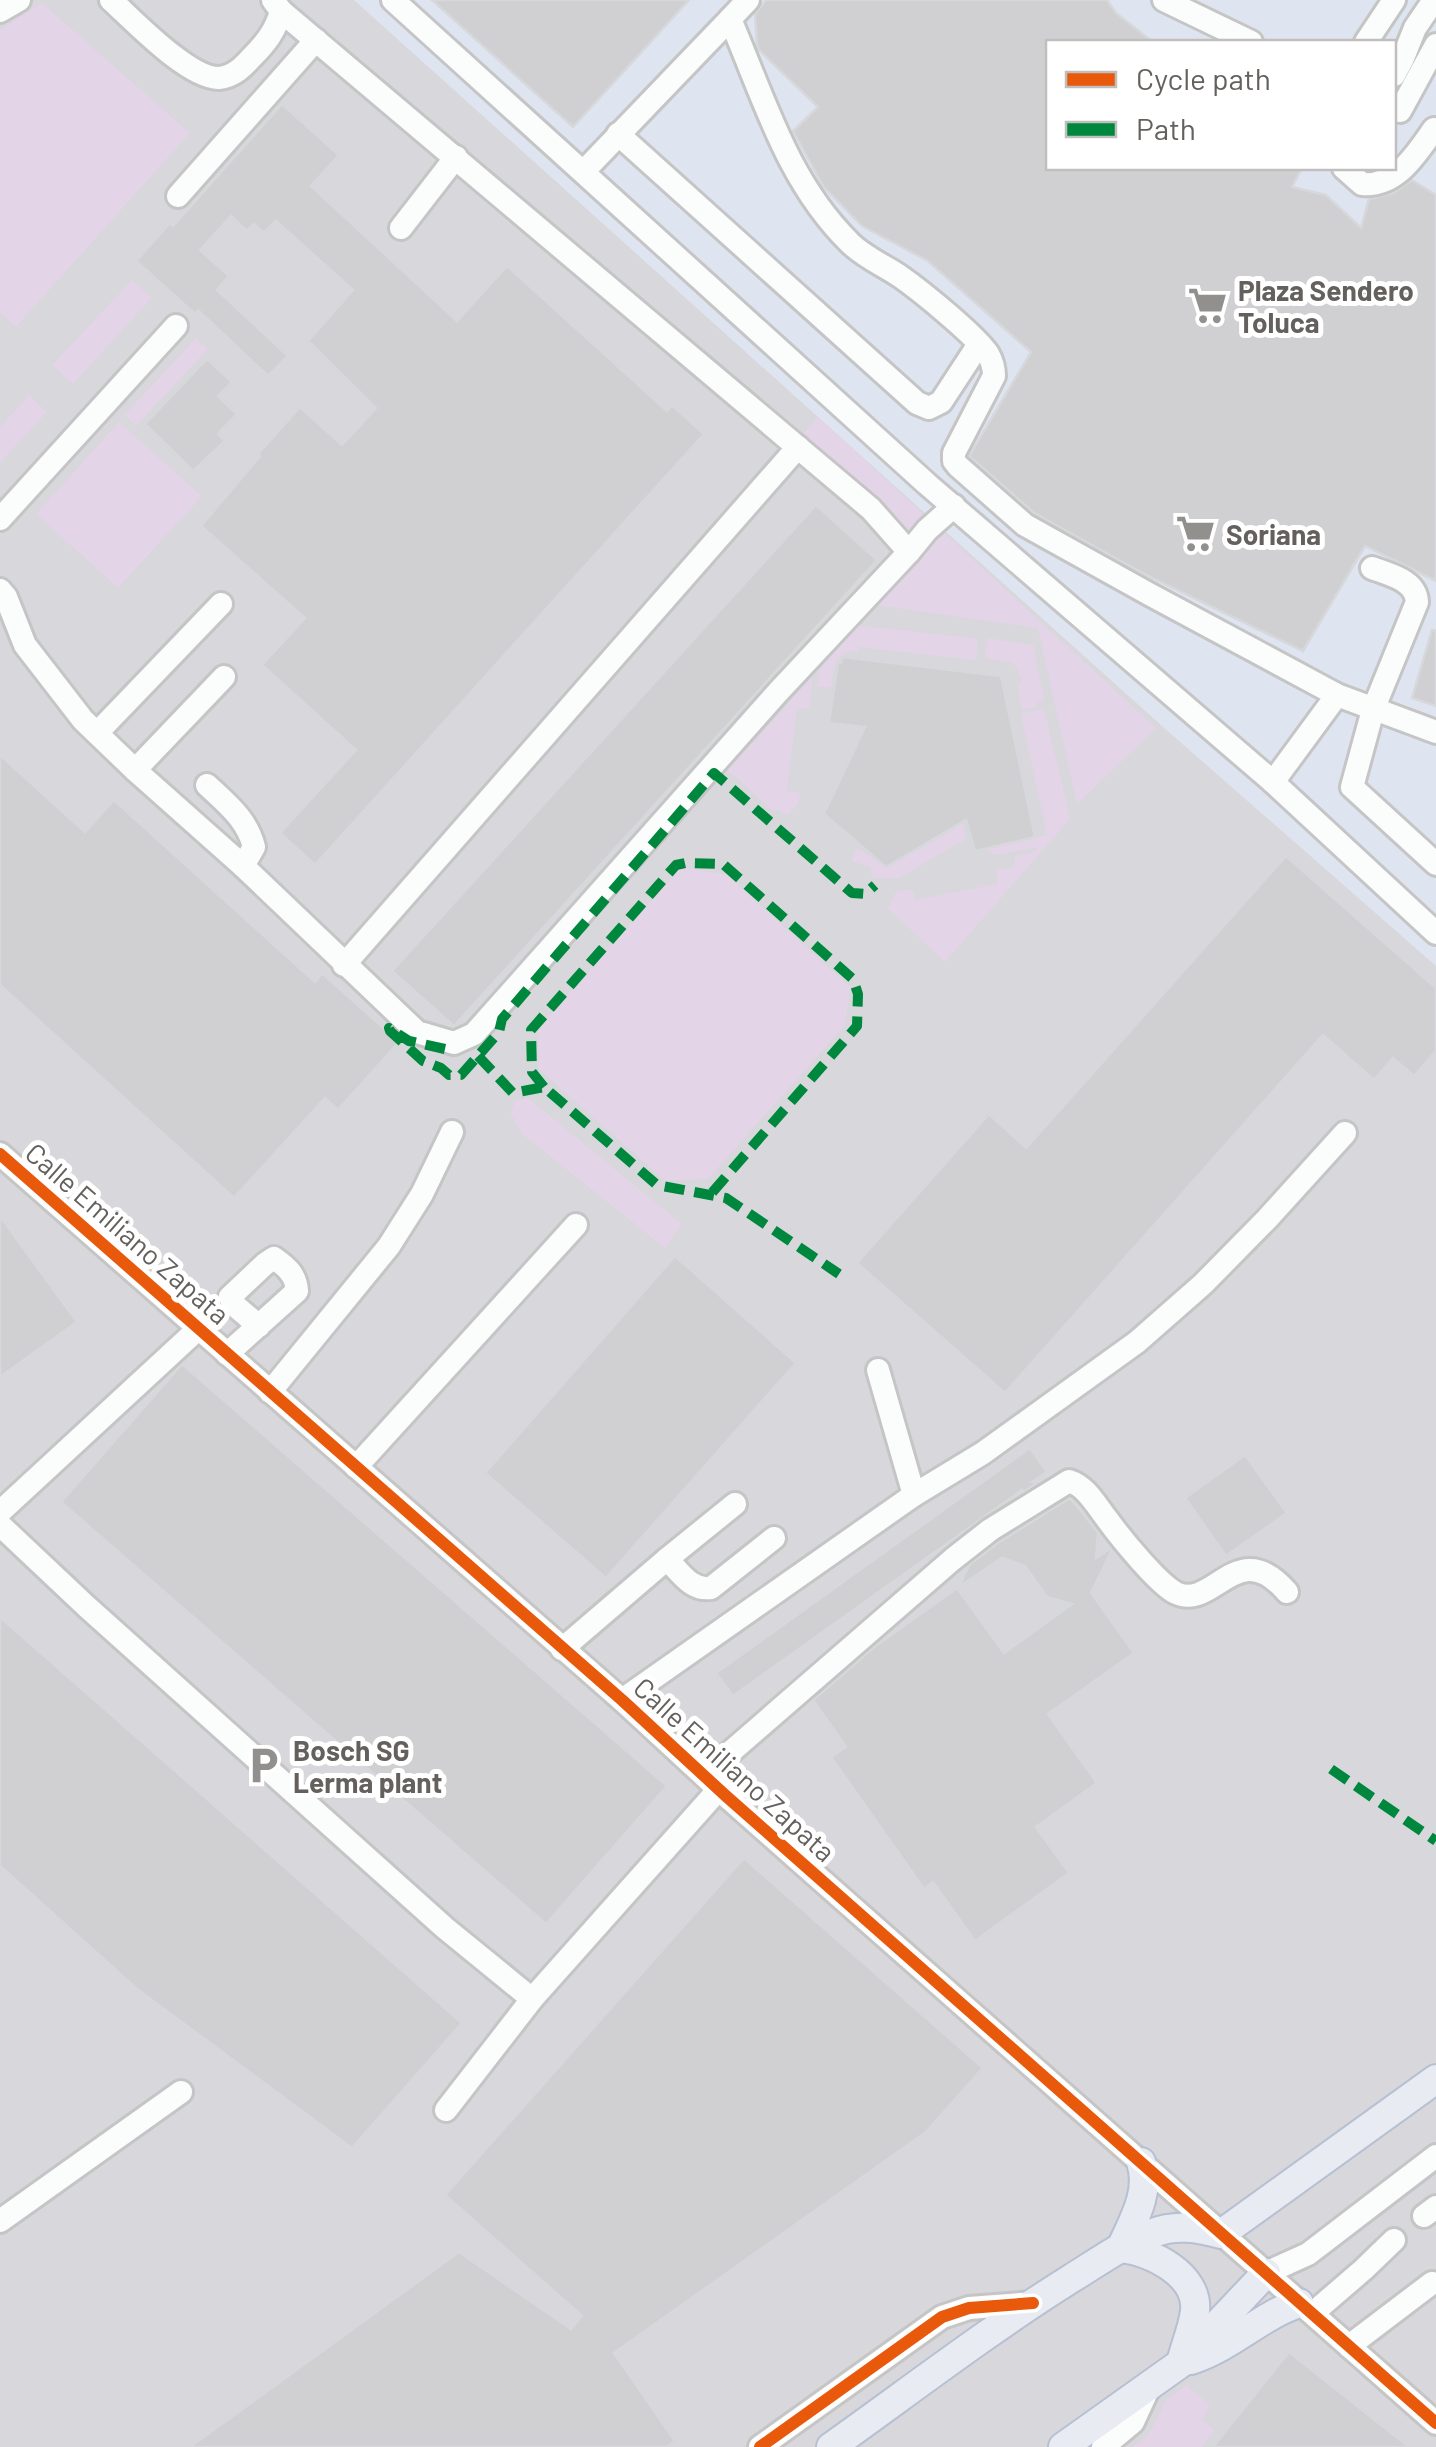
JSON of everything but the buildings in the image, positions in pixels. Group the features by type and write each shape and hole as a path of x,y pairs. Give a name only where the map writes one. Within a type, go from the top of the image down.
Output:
{"main road":[{"path":"831,2447 1032,2303 1121,2248 1155,2231 1176,2228 1196,2227 1221,2234 1436,2078"},
{"path":"1121,2248 1143,2195 1141,2162"},
{"path":"1121,2248 1151,2254 1165,2262 1192,2295 1196,2308 1180,2363"},
{"path":"1063,2447 1180,2363 1266,2274"},
{"path":"1180,2363 1236,2340 1283,2308 1306,2308"}],"street":[{"path":"0,11 19,0"},
{"path":"110,0 179,60 205,76 217,78 238,70 256,54 277,26 277,5"},
{"path":"392,0 954,506 1273,782 1436,933"},
{"path":"584,171 748,0"},
{"path":"1164,0 1247,40"},
{"path":"1367,40 1394,0"},
{"path":"1346,170 1362,184 1384,182 1405,168 1435,130 1397,109 1415,28 1434,0"},
{"path":"277,5 798,447 882,520 909,552"},
{"path":"730,19 777,138 820,208 852,245 906,280 980,344 992,362 994,376 954,453 958,466 1026,524 1299,676 1373,710 1436,732"},
{"path":"178,196 316,40"},
{"path":"1407,67 1436,45"},
{"path":"618,134 917,402 929,408 941,402 980,344"},
{"path":"401,228 456,157"},
{"path":"0,519 176,326"},
{"path":"344,965 798,447"},
{"path":"0,590 24,645 83,720 417,1032 454,1044 474,1034 778,692 927,530 954,506"},
{"path":"1372,568 1411,584 1417,602 1373,710 1351,782 1436,864"},
{"path":"98,733 220,604"},
{"path":"135,770 224,677"},
{"path":"1273,782 1337,695"},
{"path":"207,785 250,831 254,847 243,866"},
{"path":"270,1392 389,1246 422,1194 452,1132"},
{"path":"622,1700 914,1495 983,1453 1136,1342 1216,1271 1345,1132"},
{"name":"Calle Emiliano Zapata","path":"0,1154 1436,2422"},
{"path":"356,1467 576,1225"},
{"path":"228,1354 259,1326"},
{"path":"0,1512 198,1329"},
{"path":"878,1370 914,1495"},
{"path":"446,2110 711,1782 953,1559 990,1530 1070,1480 1081,1486 1123,1540 1171,1590 1183,1596 1202,1592 1244,1570 1263,1571 1287,1592"},
{"path":"562,1649 735,1504"},
{"path":"0,1525 445,1928 532,2000"},
{"path":"667,1558 692,1585 706,1590 774,1538"},
{"path":"0,2221 181,2092"},
{"path":"1266,2274 1308,2254 1436,2156"},
{"path":"1306,2308 1364,2269 1394,2240"},
{"path":"1350,2346 1432,2283"},
{"path":"760,2447 942,2317 970,2308 1032,2303"},
{"path":"1103,2447 1133,2422 1151,2384"}],"shaded area":[{"path":"0,0 354,0 1162,726 1436,966 1436,2447 0,2447"},
{"path":"354,0 1436,0 1436,966 1162,726"},
{"path":"42,3 190,133 16,327 0,313 0,30"},
{"path":"132,280 152,298 73,384 52,365"},
{"path":"196,338 208,349 136,426 124,415"},
{"path":"29,395 47,412 0,463 0,427"},
{"path":"818,417 1156,728 1077,804 1038,628 876,605 873,597 902,539 800,437"},
{"path":"119,422 202,496 118,588 36,514"},
{"path":"854,625 978,639 976,660 859,647 858,652 847,651 836,661 831,687 817,687 819,671"},
{"path":"987,638 1033,645 1044,700 1036,702 1037,707 1022,710 1018,685 1022,681 1014,663 985,658"},
{"path":"813,676 809,709 797,708 787,791 800,793 799,803 787,816 780,810 773,811 728,770"},
{"path":"1044,708 1070,819 945,962 888,908 896,892 912,889 916,900 997,884 997,870 1014,867 1015,855 1032,853 1039,847 994,855 986,849 1047,835 1021,714"},
{"path":"945,746 966,839 899,878 872,878 870,867 852,861 856,847 887,867 956,828 937,753"},
{"path":"681,867 727,875 850,987 845,1025 708,1179 665,1181 538,1068 538,1028"},
{"path":"528,1098 682,1224 665,1248 522,1134 511,1115 514,1101"},
{"path":"1187,2385 1210,2405 1202,2420 1215,2430 1201,2447 1132,2447 1147,2437 1167,2399"}],"marked path":[{"path":"445,1049 409,1041 389,1028 423,1061 449,1075 461,1075 499,1032 502,1019 714,773 852,893 865,894 875,885"},
{"path":"544,1087 532,1072 531,1030 676,865 723,864 853,979 858,994 857,1026 710,1195"},
{"path":"478,1056 513,1093 544,1087 657,1185 726,1198 839,1274"},
{"path":"1331,1769 1436,1841"}],"cycle path":[{"path":"0,1154 1436,2423"},
{"path":"760,2447 942,2317 969,2308 1033,2303"}],"place":[{"name":"Plaza Sendero Toluca","path":"1208,306"},
{"name":"Soriana","path":"1196,534"},
{"name":"Bosch SG Lerma plant","path":"263,1766"}]}
